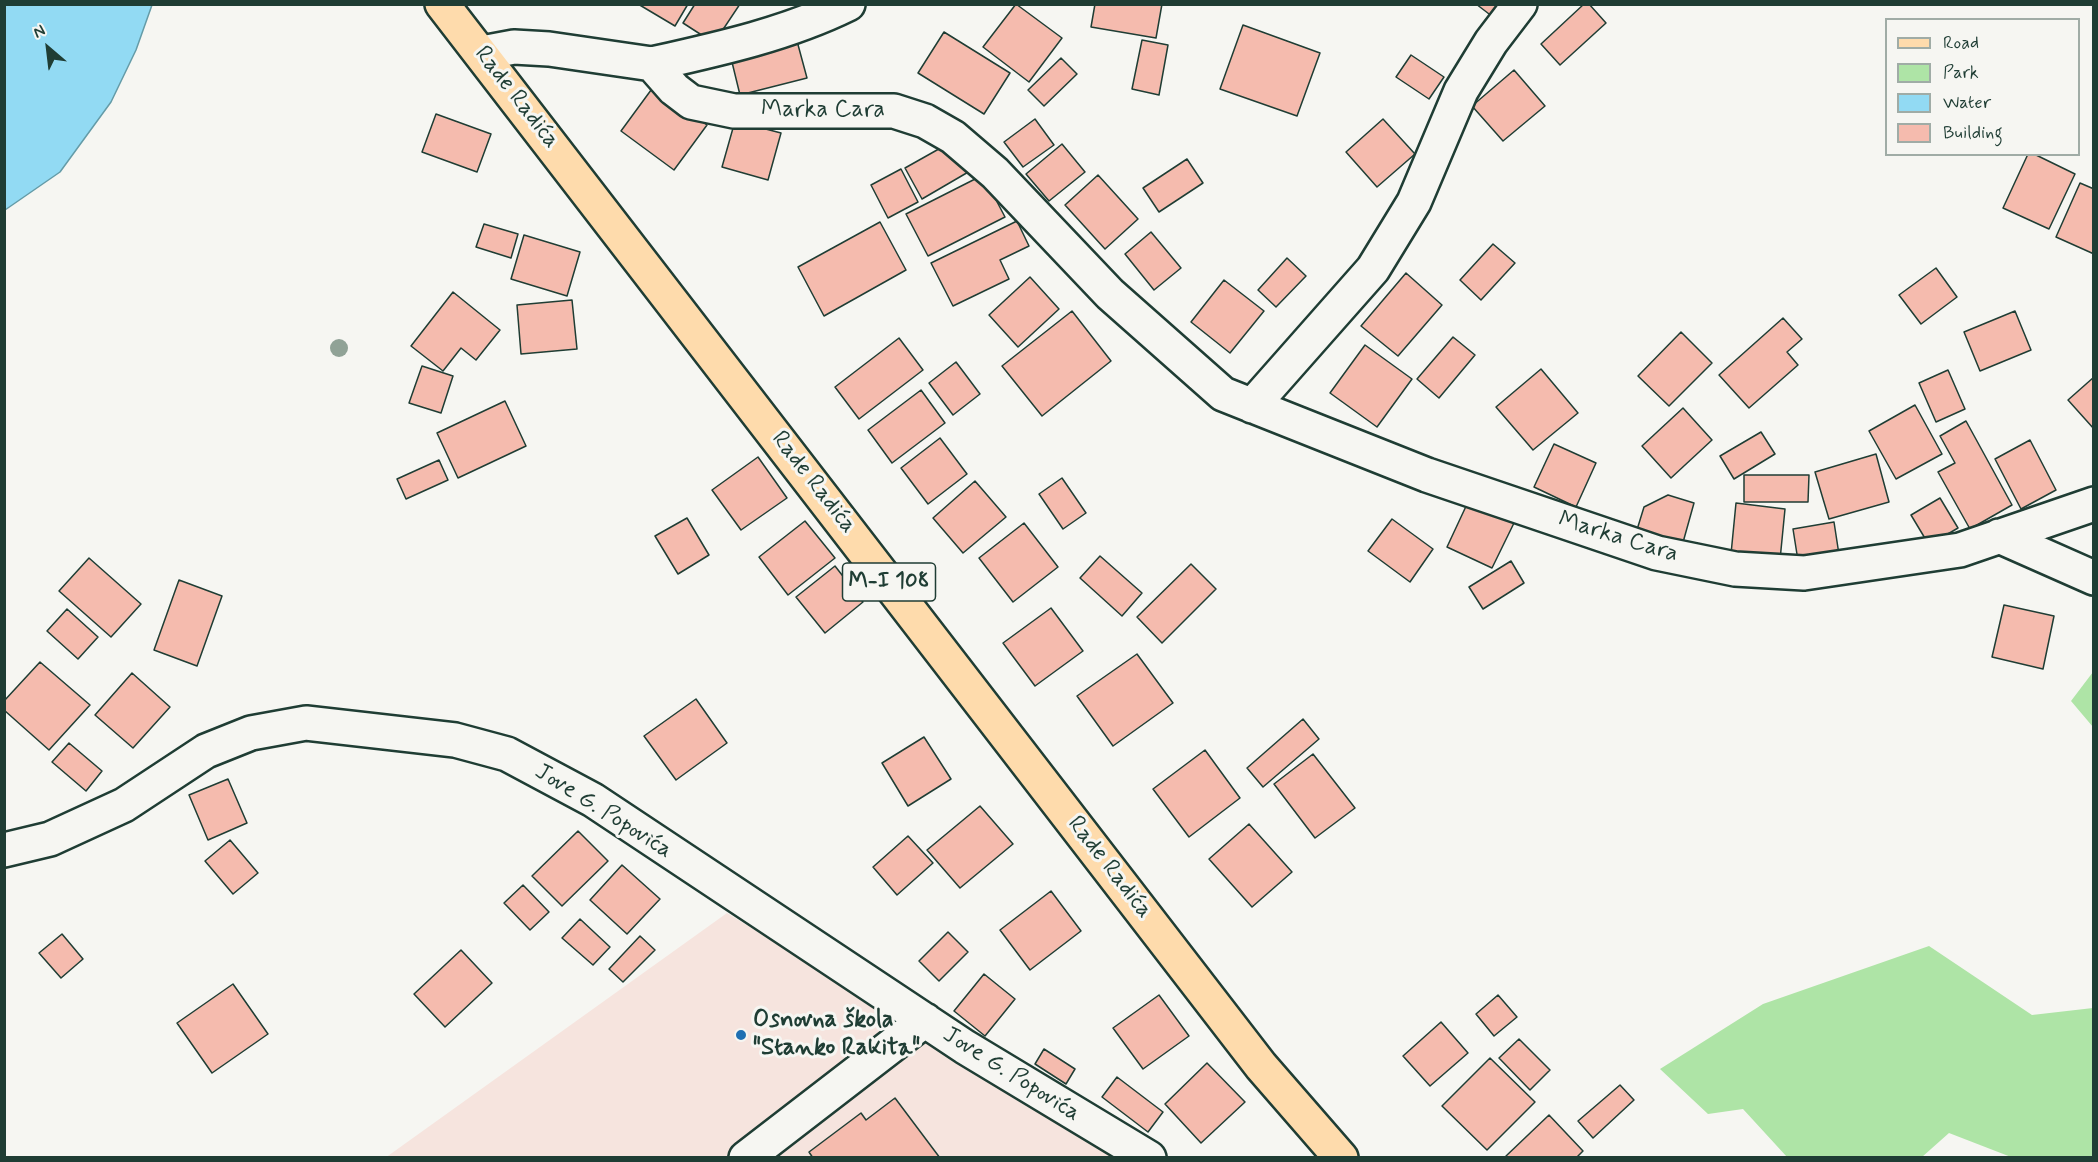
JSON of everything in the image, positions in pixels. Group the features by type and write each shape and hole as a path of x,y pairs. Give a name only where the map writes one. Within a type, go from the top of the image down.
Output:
{"main road":[{"name":"Rade Radića","path":"442,4 1262,1066 1336,1157"}],"street":[{"path":"482,53 514,47 549,49 652,64 760,37 826,15 849,4"},
{"path":"1252,406 1373,269 1414,202 1461,91 1491,42 1520,4"},
{"name":"Marka Cara","path":"652,64 674,89 691,102 734,111 894,111 925,122 953,137 995,172 1110,294 1223,394 1427,475 1657,553 1735,569 1804,573 1960,550 2094,504"},
{"path":"1999,536 2094,579"},
{"name":"Jove G. Popovića","path":"4,850 50,839 124,805 206,751 251,733 306,723 455,740 507,754 593,800 1049,1100 1149,1158"},
{"path":"746,1158 925,1020"}],"shaded area":[{"name":"Osnovna škola \"Stanko Rakita\"","path":"727,913 1124,1157 385,1158"}],"green space":[{"path":"2093,672 2093,727 2071,701"},
{"path":"1929,946 2032,1015 2093,1008 2093,1157 2011,1157 1949,1133 1922,1157 1787,1157 1743,1109 1708,1114 1660,1069 1763,1004"}],"water":[{"path":"5,4 152,5 136,50 111,102 60,172 5,210"}],"building":[{"path":"638,4 688,4 675,26"},
{"path":"695,4 740,4 714,43 683,23"},
{"path":"1016,4 1062,38 1029,82 983,47"},
{"path":"1095,4 1162,4 1156,38 1091,27"},
{"path":"1476,4 1503,4 1493,17"},
{"path":"1584,4 1589,4 1606,23 1560,65 1541,44"},
{"path":"1243,25 1320,53 1297,116 1220,89"},
{"path":"944,32 1010,73 984,114 918,73"},
{"path":"1142,40 1168,45 1159,95 1132,89"},
{"path":"797,41 807,78 740,95 731,58"},
{"path":"1411,55 1444,77 1429,99 1396,77"},
{"path":"1061,58 1077,74 1044,106 1028,90"},
{"path":"1514,70 1545,106 1503,141 1472,106"},
{"path":"654,86 707,125 674,170 621,131"},
{"path":"436,114 491,134 477,172 422,152"},
{"path":"1035,119 1054,145 1023,167 1004,142"},
{"path":"1383,119 1415,154 1377,187 1346,152"},
{"path":"735,121 781,133 768,180 722,167"},
{"path":"953,141 970,171 922,199 905,168"},
{"path":"1062,144 1085,172 1049,201 1026,174"},
{"path":"2027,156 2038,156 2075,174 2049,229 2003,208"},
{"path":"1187,159 1203,183 1159,212 1143,188"},
{"path":"901,169 918,202 888,218 871,185"},
{"path":"983,175 1005,217 928,256 906,214"},
{"path":"1098,175 1138,219 1105,249 1065,205"},
{"path":"2080,183 2094,189 2094,254 2056,237"},
{"path":"1017,221 1029,246 1000,260 1009,279 953,306 931,263"},
{"path":"880,222 906,270 824,316 798,267"},
{"path":"484,224 518,234 511,258 476,247"},
{"path":"1151,232 1181,268 1154,290 1125,254"},
{"path":"524,235 580,252 567,296 511,279"},
{"path":"1493,244 1515,263 1481,300 1460,280"},
{"path":"1287,258 1306,276 1276,307 1258,290"},
{"path":"1936,268 1957,297 1921,324 1899,295"},
{"path":"1406,273 1442,305 1398,356 1361,326"},
{"path":"1030,277 1059,309 1018,347 989,315"},
{"path":"1224,280 1264,311 1230,353 1191,322"},
{"path":"453,292 500,330 476,360 461,348 443,371 411,346"},
{"path":"572,300 577,349 521,354 517,305"},
{"path":"1072,311 1111,361 1042,416 1002,366"},
{"path":"2015,311 2031,350 1980,371 1964,332"},
{"path":"1783,318 1802,339 1787,352 1798,365 1749,408 1719,375"},
{"path":"1681,332 1712,363 1669,406 1638,376"},
{"path":"1453,337 1475,355 1439,398 1417,379"},
{"path":"899,338 923,370 859,419 835,387"},
{"path":"1365,345 1412,379 1377,427 1330,393"},
{"path":"956,362 980,394 953,415 929,383"},
{"path":"422,366 453,376 441,413 409,403"},
{"path":"1541,369 1578,413 1533,450 1496,407"},
{"path":"1948,370 1965,409 1936,422 1919,383"},
{"path":"2094,377 2094,429 2068,400"},
{"path":"921,390 945,423 892,463 868,430"},
{"path":"505,401 526,446 458,478 437,433"},
{"path":"1915,405 1942,454 1896,479 1869,431"},
{"path":"1683,408 1712,440 1671,478 1642,446"},
{"path":"1966,421 2012,505 1970,529 1938,472 1955,463 1940,436"},
{"path":"1761,432 1775,454 1734,479 1720,456"},
{"path":"940,438 967,474 928,504 901,468"},
{"path":"2030,440 2056,490 2021,509 1995,459"},
{"path":"1554,444 1596,463 1576,507 1534,487"},
{"path":"1876,454 1889,502 1829,519 1815,472"},
{"path":"758,457 787,498 741,530 712,490"},
{"path":"439,460 448,480 406,499 397,479"},
{"path":"1744,475 1809,475 1808,502 1744,502"},
{"path":"1062,478 1086,513 1063,529 1039,494"},
{"path":"975,481 1006,517 963,553 933,518"},
{"path":"1668,495 1694,503 1682,546 1636,533 1644,507"},
{"path":"1940,498 1958,528 1929,545 1911,515"},
{"path":"1468,502 1514,523 1492,568 1447,547"},
{"path":"1736,503 1785,509 1780,560 1731,554"},
{"path":"687,518 709,555 678,574 655,536"},
{"path":"1392,519 1433,549 1410,582 1368,551"},
{"path":"805,521 835,558 788,595 759,557"},
{"path":"1834,522 1840,561 1799,567 1793,529"},
{"path":"1024,523 1058,567 1013,602 979,558"},
{"path":"1100,556 1142,593 1122,616 1080,578"},
{"path":"89,558 141,604 111,637 59,591"},
{"path":"1511,561 1524,583 1483,609 1469,587"},
{"path":"1191,564 1216,589 1162,643 1137,617"},
{"path":"835,566 863,602 825,633 796,597"},
{"path":"179,580 222,596 197,666 154,650"},
{"path":"2004,605 2054,616 2043,669 1992,657"},
{"path":"1051,608 1083,651 1035,686 1003,643"},
{"path":"67,609 98,637 78,659 47,631"},
{"path":"1137,654 1173,703 1113,746 1077,696"},
{"path":"40,662 90,705 49,750 4,710 4,701"},
{"path":"132,673 170,707 133,748 95,715"},
{"path":"696,699 727,743 676,780 644,736"},
{"path":"1303,719 1319,739 1263,787 1247,768"},
{"path":"924,737 951,779 908,806 882,763"},
{"path":"69,743 102,771 86,791 52,762"},
{"path":"1205,750 1240,798 1189,837 1153,789"},
{"path":"1313,754 1355,808 1315,838 1274,784"},
{"path":"228,779 247,823 208,840 189,795"},
{"path":"980,806 1013,844 960,888 927,850"},
{"path":"1249,824 1292,872 1252,907 1209,859"},
{"path":"578,831 608,861 562,906 532,876"},
{"path":"908,836 933,863 897,895 873,867"},
{"path":"230,840 258,873 233,894 205,861"},
{"path":"622,865 660,899 627,934 590,900"},
{"path":"523,885 549,912 530,930 504,903"},
{"path":"1051,891 1081,931 1030,970 1000,930"},
{"path":"580,919 610,947 593,965 562,938"},
{"path":"948,932 968,952 939,981 919,961"},
{"path":"62,934 83,959 61,978 39,953"},
{"path":"640,936 655,950 623,982 609,969"},
{"path":"461,950 492,983 445,1027 414,994"},
{"path":"984,974 1015,999 985,1036 954,1011"},
{"path":"233,984 268,1034 212,1073 177,1023"},
{"path":"1159,995 1189,1036 1143,1069 1113,1028"},
{"path":"1498,995 1517,1017 1494,1036 1476,1014"},
{"path":"1441,1022 1468,1053 1430,1086 1403,1056"},
{"path":"1519,1039 1550,1070 1530,1090 1499,1058"},
{"path":"1044,1049 1075,1069 1066,1084 1035,1064"},
{"path":"1490,1058 1535,1102 1487,1150 1442,1106"},
{"path":"1207,1063 1245,1102 1201,1143 1165,1104"},
{"path":"1117,1077 1163,1112 1148,1132 1102,1097"},
{"path":"1620,1085 1634,1100 1593,1138 1578,1121"},
{"path":"895,1098 940,1158 813,1158 809,1152 861,1113 866,1120"},
{"path":"1549,1115 1583,1151 1576,1158 1508,1158 1506,1156"}],"place":[{"name":"Osnovna škola \"Stanko Rakita\"","path":"741,1035"}]}
